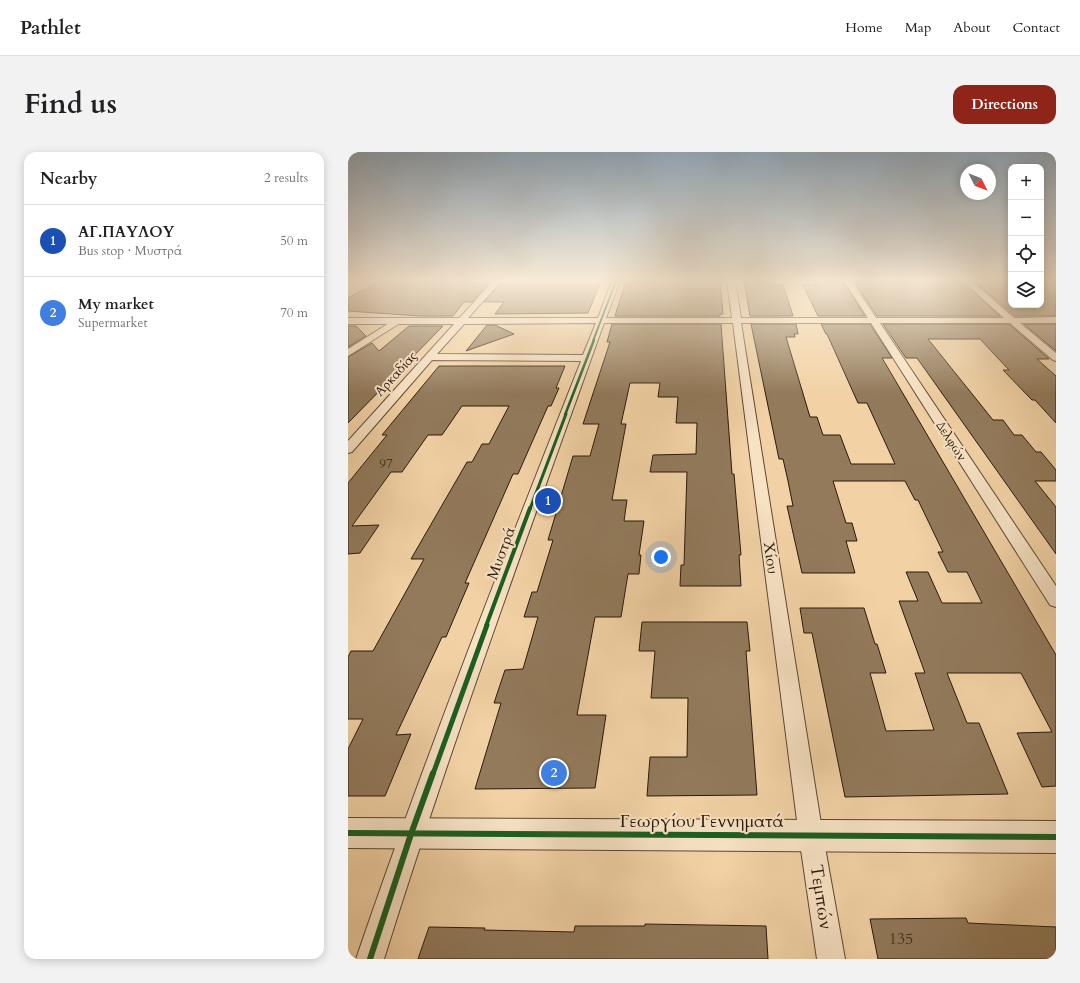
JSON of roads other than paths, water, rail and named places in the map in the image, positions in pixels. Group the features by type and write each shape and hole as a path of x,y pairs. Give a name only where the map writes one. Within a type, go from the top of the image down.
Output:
{"street":[{"name":"Αρκαδίας","path":"348,448 464,319"},
{"name":"Χίου","path":"737,320 811,836"},
{"name":"Δελφών","path":"874,320 1056,600"},
{"path":"1012,320 1056,358"},
{"path":"348,321 1056,320"},
{"path":"348,353 398,321"},
{"name":"Μυστρά","path":"370,959 411,834 506,575 602,321"},
{"path":"430,357 587,358"},
{"name":"Γεωργίου Γεννηματά","path":"348,833 1056,837"},
{"name":"Τεμπών","path":"811,836 831,959"}],"place":[{"name":"ΑΓ.ΠΑΥΛΟΥ","path":"548,501"},
{"name":"My market","path":"554,773"}]}
